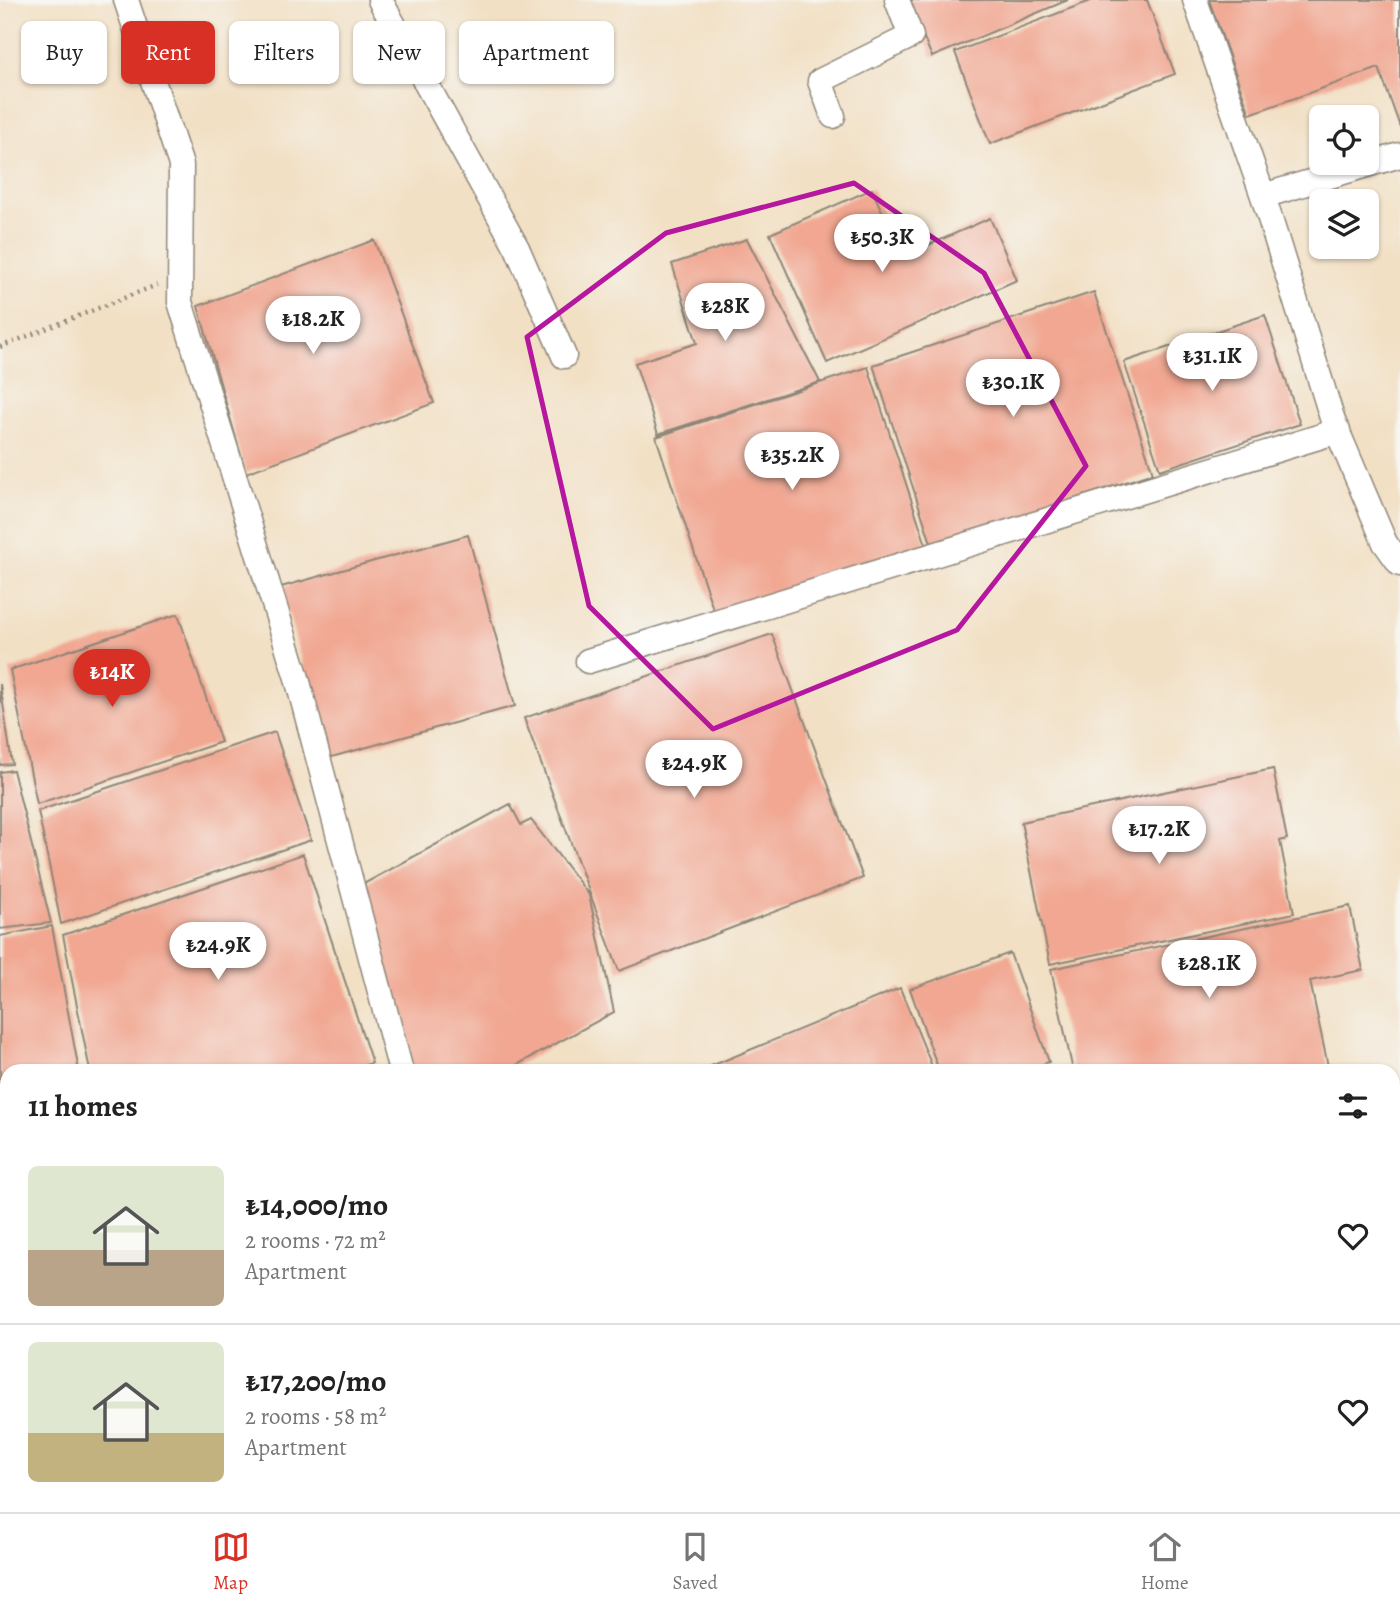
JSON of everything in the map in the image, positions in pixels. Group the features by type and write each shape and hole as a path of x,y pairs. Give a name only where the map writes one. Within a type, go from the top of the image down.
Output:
{"street":[{"path":"126,0 181,165 180,302 298,678 399,1064"},
{"path":"380,0 517,247 564,356"},
{"path":"833,116 820,81 911,36 897,0"},
{"path":"1195,0 1263,196 1338,431 1385,543 1400,564"},
{"path":"1263,196 1400,155"},
{"path":"588,661 1338,431"}],"path":[{"path":"0,347 180,275"}],"highlighted area":[{"path":"854,183 984,273 1086,466 957,630 713,729 589,606 527,337 666,233"}],"building":[{"path":"908,0 1068,0 932,57"},
{"path":"1093,0 1147,0 1175,74 990,144 955,52"},
{"path":"1209,0 1400,0 1400,127 1379,68 1250,114"},
{"path":"872,189 902,257 990,218 1017,280 827,363 770,234"},
{"path":"747,239 820,382 658,434 635,363 697,343 672,264"},
{"path":"374,240 434,403 246,473 198,306"},
{"path":"1094,292 1153,473 932,546 873,365"},
{"path":"1265,315 1300,424 1160,470 1124,362"},
{"path":"868,367 927,548 716,618 656,437"},
{"path":"468,535 515,706 328,758 281,587"},
{"path":"178,614 221,742 37,804 10,670"},
{"path":"772,634 863,878 619,971 524,718"},
{"path":"0,684 12,764 0,765"},
{"path":"275,732 311,840 61,924 38,811"},
{"path":"1273,769 1287,839 1280,841 1294,913 1050,964 1021,822"},
{"path":"13,770 51,923 0,929 0,772"},
{"path":"510,804 521,825 531,820 589,895 614,1012 519,1064 408,1064 358,887"},
{"path":"303,854 372,1063 89,1064 63,935"},
{"path":"1350,906 1363,970 1310,981 1328,1064 1071,1064 1051,969"},
{"path":"52,926 78,1064 0,1064 0,936"},
{"path":"1010,953 1049,1062 937,1064 910,989"},
{"path":"900,988 931,1064 716,1064"}]}
